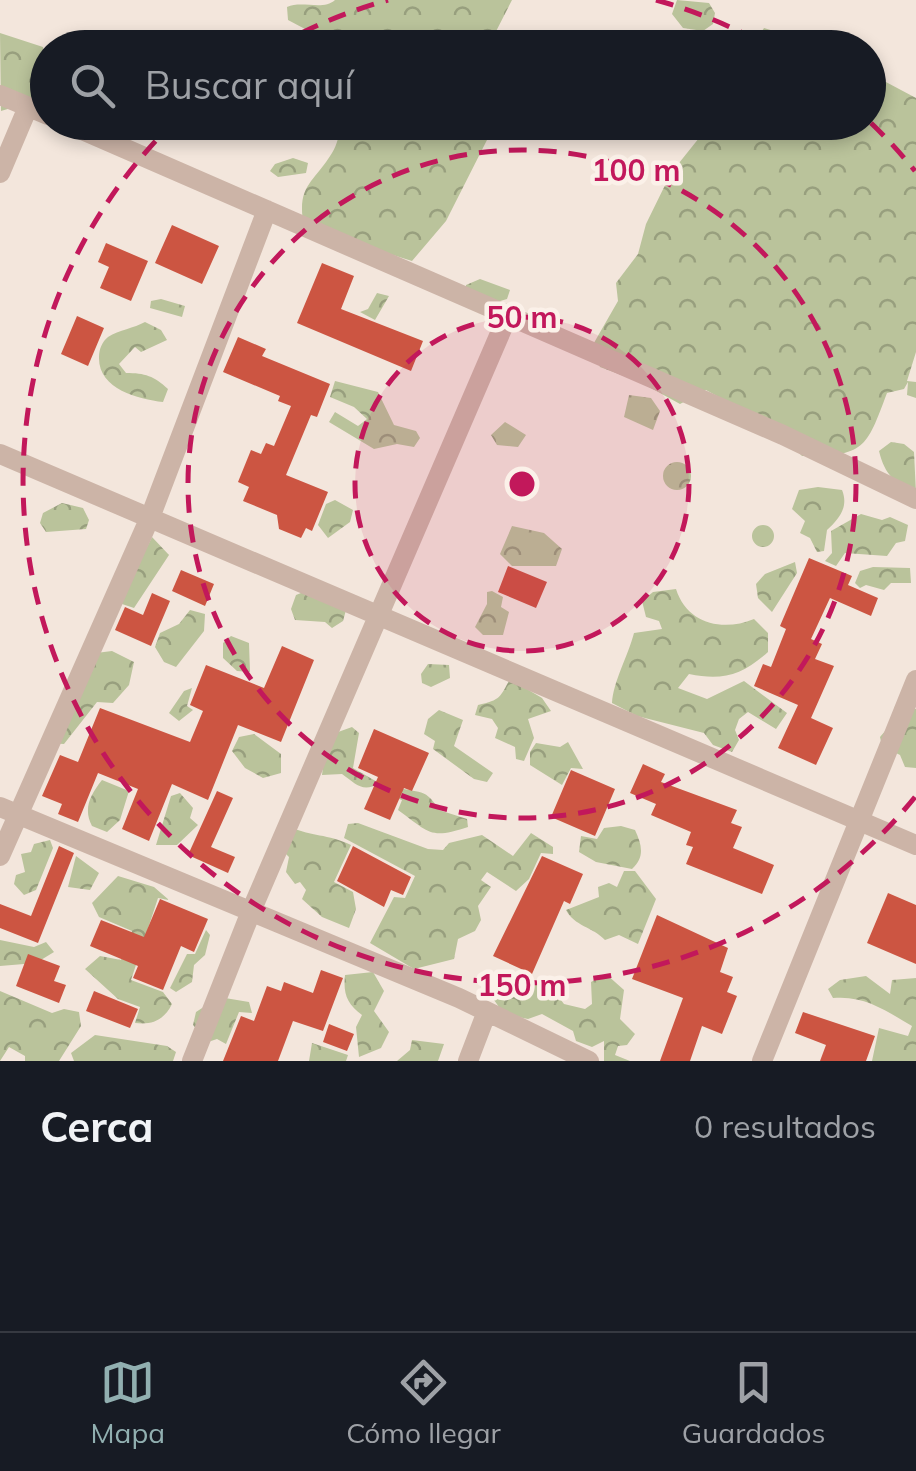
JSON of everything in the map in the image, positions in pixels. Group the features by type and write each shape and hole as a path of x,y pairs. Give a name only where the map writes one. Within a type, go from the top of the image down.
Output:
{"street":[{"path":"0,95 30,108"},
{"path":"0,173 30,124"},
{"path":"106,140 508,314 916,499"},
{"path":"0,856 10,811 151,515 267,210"},
{"path":"192,1061 252,909 508,314"},
{"path":"0,454 380,612 916,845"},
{"path":"762,1061 916,680"},
{"path":"10,811 252,909 588,1061"},
{"path":"468,1061 486,1014"}],"green space":[{"path":"512,0 497,30 307,30 288,20 287,7"},
{"path":"677,0 709,3 715,13 713,24 704,30 683,28 672,14"},
{"path":"0,33 30,43 30,102 1,111"},
{"path":"886,82 916,98 916,352 907,381 916,382 916,398 907,395 908,382 904,389 887,393 874,426 860,446 839,454 802,456 776,429 706,390 680,404 640,382 600,367 591,348 618,301 616,283 638,254 646,224 671,173 697,140 886,140"},
{"path":"337,140 487,140 446,221 412,261 304,227 304,193"},
{"path":"293,158 308,163 306,173 278,177 270,171 275,164"},
{"path":"480,279 510,290 507,299 497,302 466,295 466,285"},
{"path":"377,293 389,296 375,320 360,312 368,309"},
{"path":"161,299 185,306 182,317 150,308 151,301"},
{"path":"145,322 161,330 167,340 141,352 135,347 119,364 126,373 149,376 168,389 163,402 121,390 112,385 100,368 100,351 106,339"},
{"path":"335,381 378,392 394,425 416,431 420,438 414,447 397,444 374,449 329,422 335,412 358,426 367,419 354,407 330,397"},
{"path":"629,395 651,398 660,411 653,430 624,417"},
{"path":"505,422 526,435 518,447 497,445 491,435"},
{"path":"891,442 904,444 914,452 916,494 897,482 884,467 879,451"},
{"path":"677,462 687,466 691,476 687,486 677,490 667,486 663,476 667,466"},
{"path":"799,490 842,490 844,502 839,517 827,530 824,551 817,552 810,538 800,533 805,521 792,509"},
{"path":"335,500 353,510 350,522 328,538 318,525 326,504"},
{"path":"62,503 83,508 89,520 86,529 46,532 40,523 43,513"},
{"path":"861,514 882,520 890,517 908,525 905,541 896,543 887,556 845,553 836,566 825,561 832,553 831,531"},
{"path":"763,525 771,528 771,544 763,547 755,544 752,536 755,528"},
{"path":"512,526 544,533 562,549 556,566 512,566 500,554"},
{"path":"152,537 169,555 134,608 119,603"},
{"path":"795,562 797,573 772,612 758,598 756,584 765,574"},
{"path":"873,567 910,568 911,583 891,583 884,590 866,585 860,588 855,583 860,571"},
{"path":"676,589 681,601 697,617 730,625 754,619 768,633 768,652 749,666 722,676 689,674 678,688 707,699 744,681 787,713 776,729 748,712 739,719 735,730 739,740 732,752 713,745 704,733 637,716 612,703 634,633 662,629 659,621 646,617 642,601 653,592"},
{"path":"306,591 346,610 343,621 332,628 325,622 295,620 291,609 296,595"},
{"path":"487,592 503,597 501,607 509,612 503,635 483,635 475,627 487,604"},
{"path":"190,610 205,614 204,631 176,667 164,662 155,647 160,633 179,624"},
{"path":"231,636 249,643 250,672 237,671 223,658 223,643"},
{"path":"112,651 134,662 129,685 113,703 97,702 64,744 48,743 96,653"},
{"path":"428,664 449,665 450,678 431,687 422,683 421,674"},
{"path":"510,679 542,698 551,711 528,719 534,738 524,761 516,759 515,747 495,738 498,728 492,719 475,715 478,705 499,697"},
{"path":"192,688 187,706 193,710 179,721 169,713 184,691"},
{"path":"895,706 916,709 916,768 905,767 900,755 882,746 880,737 892,723"},
{"path":"439,710 463,720 454,746 493,773 487,782 474,779 433,749 435,741 424,734 428,719"},
{"path":"352,727 359,733 353,768 379,783 373,786 359,786 342,774 322,775 327,736"},
{"path":"254,734 281,754 281,773 263,778 245,768 232,751 239,737"},
{"path":"568,742 583,769 571,768 562,785 530,765 530,752 536,743 560,747"},
{"path":"102,780 129,791 120,820 107,832 92,826 88,814 91,797"},
{"path":"390,784 424,794 439,810 467,819 468,827 430,832 398,810 402,800 384,794"},
{"path":"180,793 193,808 190,818 198,825 177,845 156,845 171,796"},
{"path":"358,823 428,849 443,850 449,843 482,835 513,856 531,833 553,847 553,854 541,853 529,879 516,891 487,872 481,880 491,887 478,906 481,920 475,931 458,939 454,959 414,969 370,943 394,897 405,898 415,876 344,838 348,824"},
{"path":"621,826 635,830 639,841 641,855 632,869 596,862 579,852 581,836 597,839 604,828"},
{"path":"293,828 351,845 334,882 353,892 356,909 349,928 322,917 302,899 306,890 300,882 295,884 286,872 289,857 276,844"},
{"path":"50,840 53,848 36,890 24,895 14,884 16,875 25,872 21,854 31,852 34,844"},
{"path":"76,856 99,873 90,890 68,887"},
{"path":"624,871 635,871 656,899 638,944 619,935 605,940 574,920 566,910 599,897 598,887 609,883 617,887"},
{"path":"118,876 154,887 169,900 158,898 131,980 163,992 172,1004 162,1018 153,1022 135,1023 140,1007 118,999 85,969 100,956 121,960 132,931 99,917 92,903"},
{"path":"206,930 210,935 205,955 194,965 192,982 176,992 170,988 187,954 195,954"},
{"path":"0,940 34,947 46,942 54,952 36,963 0,966"},
{"path":"373,972 384,991 374,1011 389,1032 381,1048 359,1057 356,1027 362,1015 347,998 345,975"},
{"path":"606,974 624,990 620,1019 635,1034 627,1045 618,1046 615,1055 630,1061 604,1061 604,1041 592,1047 576,1041 573,1031 542,1014 528,1019 504,1014 489,993 496,984 538,982 551,987 564,1004 585,1009 592,1004 591,982"},
{"path":"866,976 890,994 892,980 916,978 916,1061 872,1061 879,1028 908,1036 912,1026 865,1002 833,998 828,989 840,980"},
{"path":"0,991 52,1013 64,1009 79,1012 81,1026 59,1061 25,1061 25,1056 9,1047 0,1061"},
{"path":"219,997 249,1002 252,1013 239,1012 226,1044 217,1039 208,1042 193,1025 196,1012"},
{"path":"95,1035 167,1046 176,1052 173,1061 74,1061 71,1053"},
{"path":"412,1040 444,1044 438,1061 397,1061 410,1050"},
{"path":"312,1043 348,1055 346,1061 309,1061"}],"building":[{"path":"172,225 219,246 202,284 155,263"},
{"path":"106,243 148,261 131,301 100,288 109,267 98,262"},
{"path":"322,263 354,276 341,309 423,341 411,371 297,323"},
{"path":"77,316 104,328 88,366 61,354"},
{"path":"238,337 266,349 262,356 330,384 317,417 311,415 286,475 328,492 312,531 306,528 301,538 279,529 277,515 243,501 249,487 238,482 251,450 261,454 266,443 274,446 291,406 278,401 280,396 223,372"},
{"path":"809,558 852,576 848,585 878,598 871,616 830,598 811,639 822,644 815,659 834,666 811,718 833,728 816,765 778,748 798,705 754,686 763,664 771,667 786,629 780,626"},
{"path":"508,566 547,582 536,608 498,592"},
{"path":"181,570 214,584 205,606 172,591"},
{"path":"152,593 170,601 151,646 115,630 125,607 143,615"},
{"path":"282,646 314,660 281,742 238,725 208,800 172,784 149,841 122,829 138,789 98,773 78,822 58,814 62,804 42,796 60,755 78,762 100,708 190,742 203,711 190,705 206,665 264,688"},
{"path":"374,729 429,753 412,791 404,788 390,820 364,809 378,777 358,768"},
{"path":"643,764 665,774 661,782 737,810 731,823 742,827 733,848 774,865 762,894 686,864 693,847 686,845 691,832 651,815 656,804 630,793"},
{"path":"571,770 615,789 595,836 551,817"},
{"path":"217,791 233,798 211,847 235,857 228,873 188,855"},
{"path":"59,846 74,853 38,943 0,928 0,904 31,916"},
{"path":"353,846 411,877 403,895 391,890 384,907 337,881"},
{"path":"542,856 583,874 570,904 564,901 532,974 493,956"},
{"path":"888,893 916,905 916,964 867,943"},
{"path":"160,899 208,919 194,952 181,946 163,990 133,978 138,966 90,946 101,920 144,937"},
{"path":"657,915 728,948 720,972 733,977 727,992 737,996 722,1034 702,1026 690,1061 660,1061 683,998 632,979"},
{"path":"28,954 60,966 54,981 66,985 59,1003 16,986"},
{"path":"321,970 343,978 323,1031 293,1021 278,1061 223,1061 241,1016 254,1021 267,986 281,991 284,982 313,993"},
{"path":"94,991 138,1009 130,1028 86,1011"},
{"path":"803,1012 875,1036 866,1061 820,1061 826,1045 795,1033"},
{"path":"329,1024 354,1034 347,1051 323,1042"}]}
